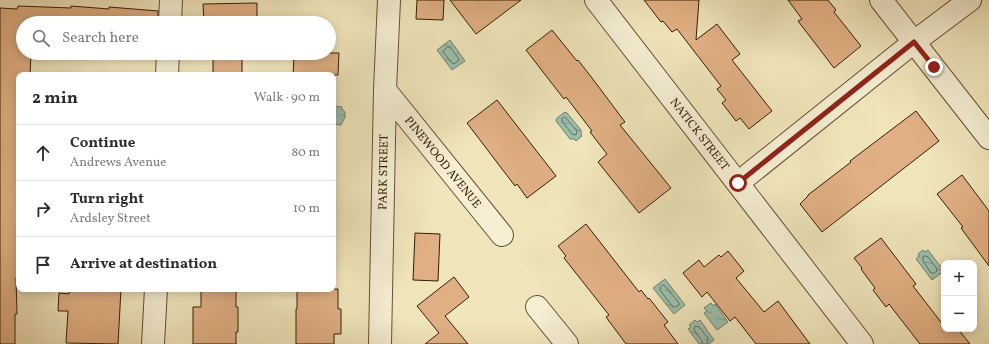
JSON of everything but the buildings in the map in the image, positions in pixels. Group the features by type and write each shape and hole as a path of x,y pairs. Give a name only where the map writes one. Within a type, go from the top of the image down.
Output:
{"street":[{"path":"170,16 171,0"},
{"name":"PARK STREET","path":"380,344 385,90 389,0"},
{"name":"NATICK STREET","path":"596,0 862,344"},
{"path":"881,0 989,138"},
{"path":"738,183 914,42 970,0"},
{"path":"167,72 168,60"},
{"name":"PINEWOOD AVENUE","path":"385,90 502,235"},
{"path":"153,344 156,292"},
{"path":"537,307 567,344"}],"water":[{"path":"450,40 465,61 452,70 437,50"},
{"path":"336,106 342,107 345,112 345,117 341,125 336,124"},
{"path":"565,112 581,130 582,136 576,141 574,139 570,139 556,121 557,118"},
{"path":"923,250 925,252 928,250 941,267 941,273 932,280 916,259 919,256 918,254"},
{"path":"665,279 685,305 674,314 653,288"},
{"path":"711,303 713,306 715,304 728,322 717,330 704,313 707,311 704,308"},
{"path":"695,320 697,322 700,320 714,340 709,344 699,344 688,329 691,327 689,325"}],"route":[{"path":"738,183 914,42 934,67"}]}
